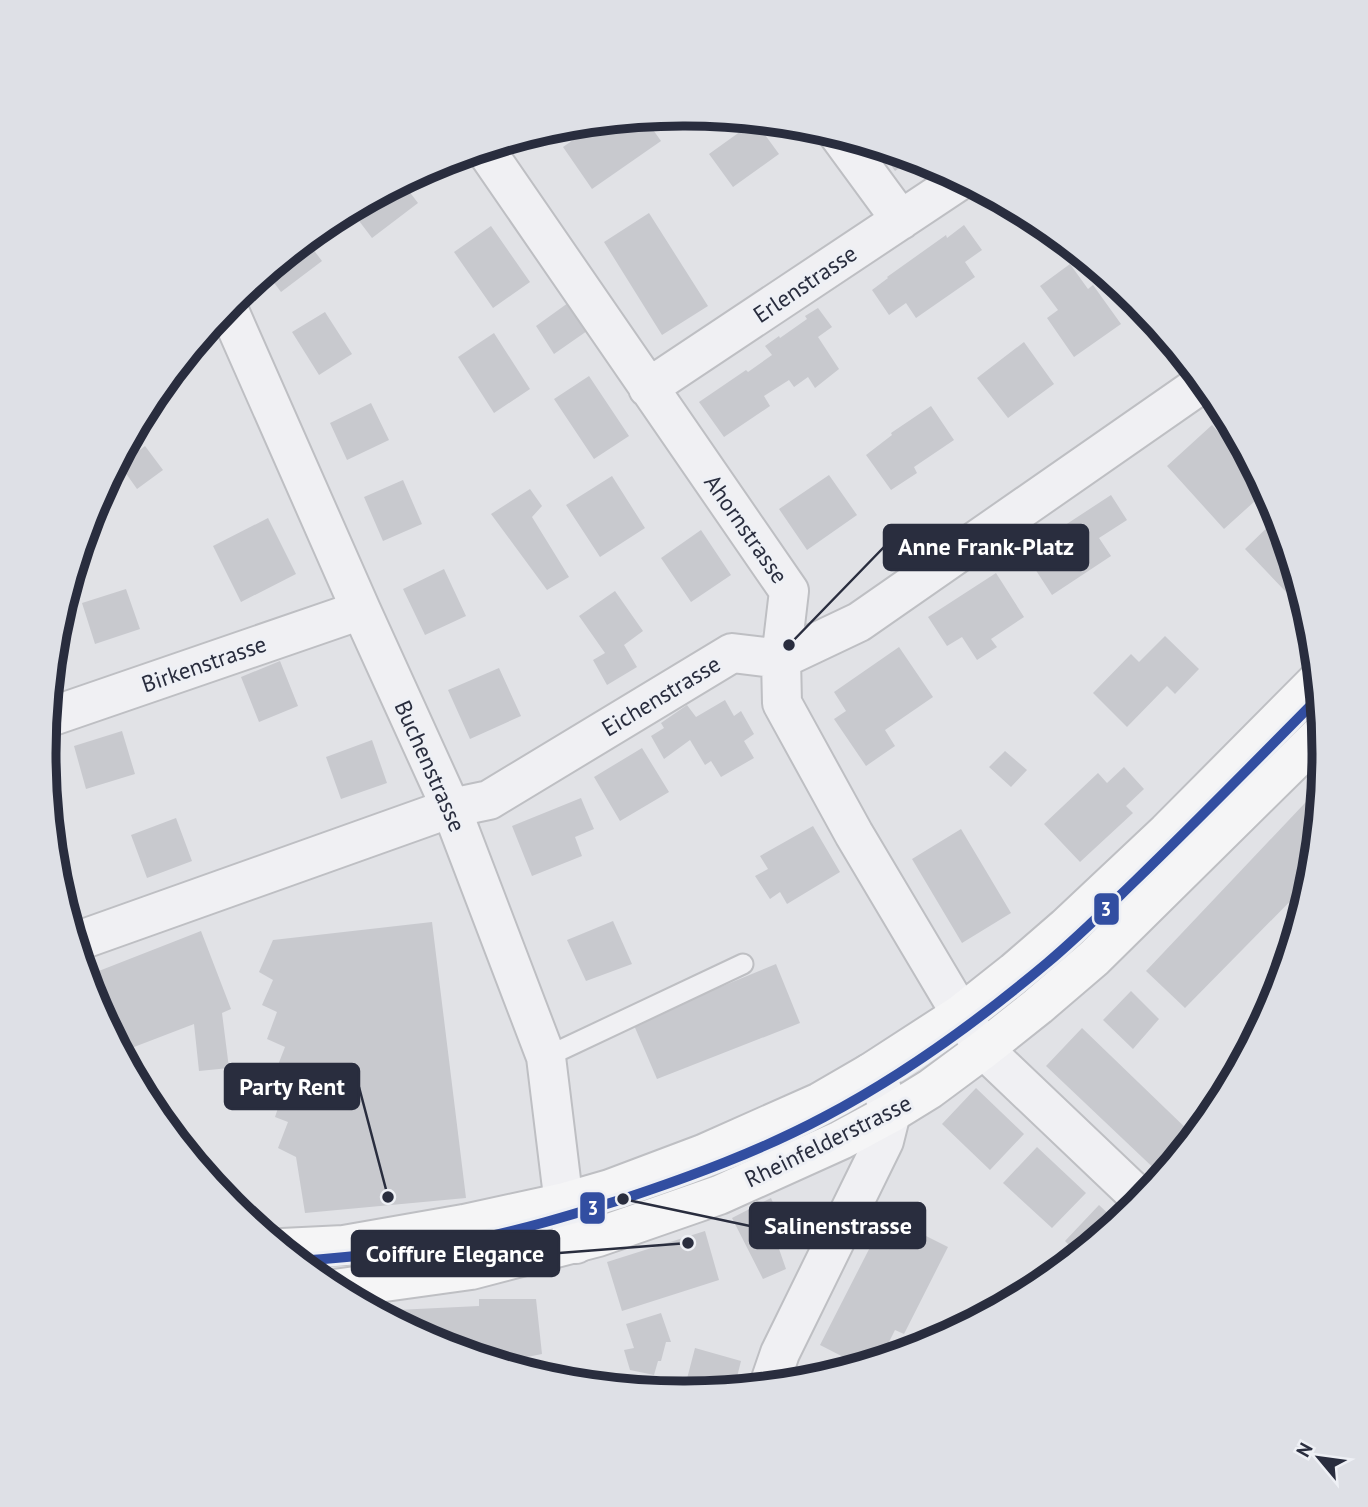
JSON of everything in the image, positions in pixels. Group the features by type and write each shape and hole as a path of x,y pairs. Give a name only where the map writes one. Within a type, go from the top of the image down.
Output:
{"main road":[{"name":"Rheinfelderstrasse","path":"296,1247 344,1245 464,1224 565,1202 610,1189 703,1154 820,1102 961,1014 1014,972 1167,832 1309,689"},
{"name":"Rheinfelderstrasse","path":"352,1286 471,1270 576,1244 719,1195 841,1140 891,1113 930,1089 984,1049 1094,958 1312,743"}],"street":[{"path":"848,147 901,220"},
{"name":"Ahornstrasse","path":"490,157 789,592 781,659 782,704 854,834 961,1014 984,1049 1134,1192"},
{"name":"Erlenstrasse","path":"648,388 952,186"},
{"name":"Buchenstrasse","path":"232,318 360,610 451,808 546,1057 565,1202 576,1244"},
{"path":"781,659 859,622 1194,388"},
{"name":"Birkenstrasse","path":"57,715 360,610"},
{"name":"Eichenstrasse","path":"84,939 451,808 489,800 732,653 781,659"},
{"path":"772,1375 780,1353 884,1141 891,1113 880,1085 870,1073"}],"lane":[{"path":"546,1057 743,964"}],"building":[{"path":"643,127 651,127 661,141 592,189 563,147 581,135"},
{"path":"744,129 762,131 779,154 733,187 709,154"},
{"path":"887,159 903,165 895,171"},
{"path":"408,189 418,203 372,238 357,218"},
{"path":"649,213 708,306 662,335 604,242"},
{"path":"964,225 982,250 965,262 975,277 916,318 906,303 889,315 872,290 946,235 947,238"},
{"path":"491,226 530,282 493,308 454,252"},
{"path":"312,248 322,261 281,292 272,280"},
{"path":"1070,264 1088,289 1093,285 1121,324 1074,357 1047,318 1058,310 1040,286"},
{"path":"568,303 587,331 554,354 536,326"},
{"path":"818,308 832,327 818,337 839,369 815,388 808,377 794,387 789,380 764,396 770,406 724,437 699,402 772,355 765,346 807,319 805,316"},
{"path":"325,312 352,354 319,375 292,332"},
{"path":"494,333 530,389 494,413 458,357"},
{"path":"1024,342 1054,384 1008,418 977,378"},
{"path":"589,376 629,436 594,459 554,399"},
{"path":"371,403 389,440 347,460 330,423"},
{"path":"931,406 954,440 914,467 917,473 891,490 866,455 892,435 891,433"},
{"path":"1212,425 1232,448 1257,499 1224,529 1167,466"},
{"path":"145,446 163,470 137,489 124,470 131,457"},
{"path":"829,475 857,515 807,550 779,509"},
{"path":"612,476 645,528 600,557 566,505"},
{"path":"403,480 422,524 383,541 364,497"},
{"path":"530,489 542,506 532,517 569,577 547,590 491,514"},
{"path":"1111,495 1127,520 1099,538 1111,556 1052,595 1024,552"},
{"path":"268,518 296,574 241,602 213,546"},
{"path":"1269,526 1293,599 1245,549"},
{"path":"701,530 731,575 691,602 661,558"},
{"path":"444,569 466,616 425,635 403,589"},
{"path":"996,573 1024,617 991,639 997,647 977,660 962,637 947,646 928,617"},
{"path":"126,589 140,629 95,644 82,603"},
{"path":"615,591 643,631 624,645 637,667 607,685 593,660 605,653 579,616"},
{"path":"1165,636 1199,669 1175,694 1167,686 1127,727 1093,693 1131,654 1139,662"},
{"path":"899,647 933,697 885,730 895,746 866,766 834,719 846,711 834,692"},
{"path":"280,661 298,706 259,722 241,677"},
{"path":"499,668 521,716 470,739 448,690"},
{"path":"725,700 734,716 741,711 754,734 744,741 754,758 721,777 711,761 705,765 690,740 664,759 651,736 664,728 661,723 687,705 696,717"},
{"path":"122,731 135,774 86,789 74,746"},
{"path":"372,740 387,783 341,799 326,757"},
{"path":"642,748 669,792 620,821 594,777"},
{"path":"1005,751 1027,770 1011,787 989,767"},
{"path":"1124,767 1144,789 1126,806 1133,813 1080,862 1044,824 1098,773 1107,783"},
{"path":"1311,797 1296,896 1185,1008 1146,971"},
{"path":"581,798 594,829 575,837 582,856 532,876 512,826"},
{"path":"176,818 192,861 147,878 131,835"},
{"path":"813,826 840,872 787,904 780,892 770,899 755,876 768,869 760,856"},
{"path":"961,829 1011,913 962,943 912,859"},
{"path":"613,921 632,964 586,981 567,940"},
{"path":"432,922 466,1198 305,1213 296,1157 278,1148 288,1122 275,1117 284,1090 271,1083 285,1047 267,1039 277,1012 262,1005 273,980 259,972 273,940"},
{"path":"201,931 231,1009 222,1013 229,1068 199,1071 194,1024 130,1049 96,972"},
{"path":"776,964 800,1023 657,1079 633,1023"},
{"path":"1131,991 1159,1019 1133,1049 1103,1020"},
{"path":"1082,1028 1187,1129 1155,1169 1046,1066"},
{"path":"976,1088 1024,1134 990,1170 942,1124"},
{"path":"1037,1147 1086,1193 1052,1228 1003,1183"},
{"path":"771,1198 783,1226 790,1221 798,1237 778,1246 786,1269 763,1279 732,1218"},
{"path":"1099,1205 1110,1215 1072,1248 1065,1241"},
{"path":"886,1216 948,1247 904,1334 895,1330 886,1348 848,1360 820,1345"},
{"path":"705,1231 719,1280 622,1311 607,1262"},
{"path":"479,1299 536,1299 542,1354 527,1357 527,1361 521,1360 444,1334 394,1310 479,1306"},
{"path":"661,1313 671,1342 666,1342 654,1375 630,1370 624,1350 634,1348 626,1324"},
{"path":"695,1348 741,1361 737,1379 686,1381"}],"transit line":[{"name":"3","path":"312,1260 445,1245 564,1217 725,1162 775,1141 854,1101 967,1026 1058,953 1092,923 1310,706"}],"place":[{"name":"Anne Frank-Platz","path":"789,645"},
{"name":"Party Rent","path":"388,1197"},
{"name":"Salinenstrasse","path":"623,1199"},
{"name":"Coiffure Elegance","path":"688,1243"}]}
